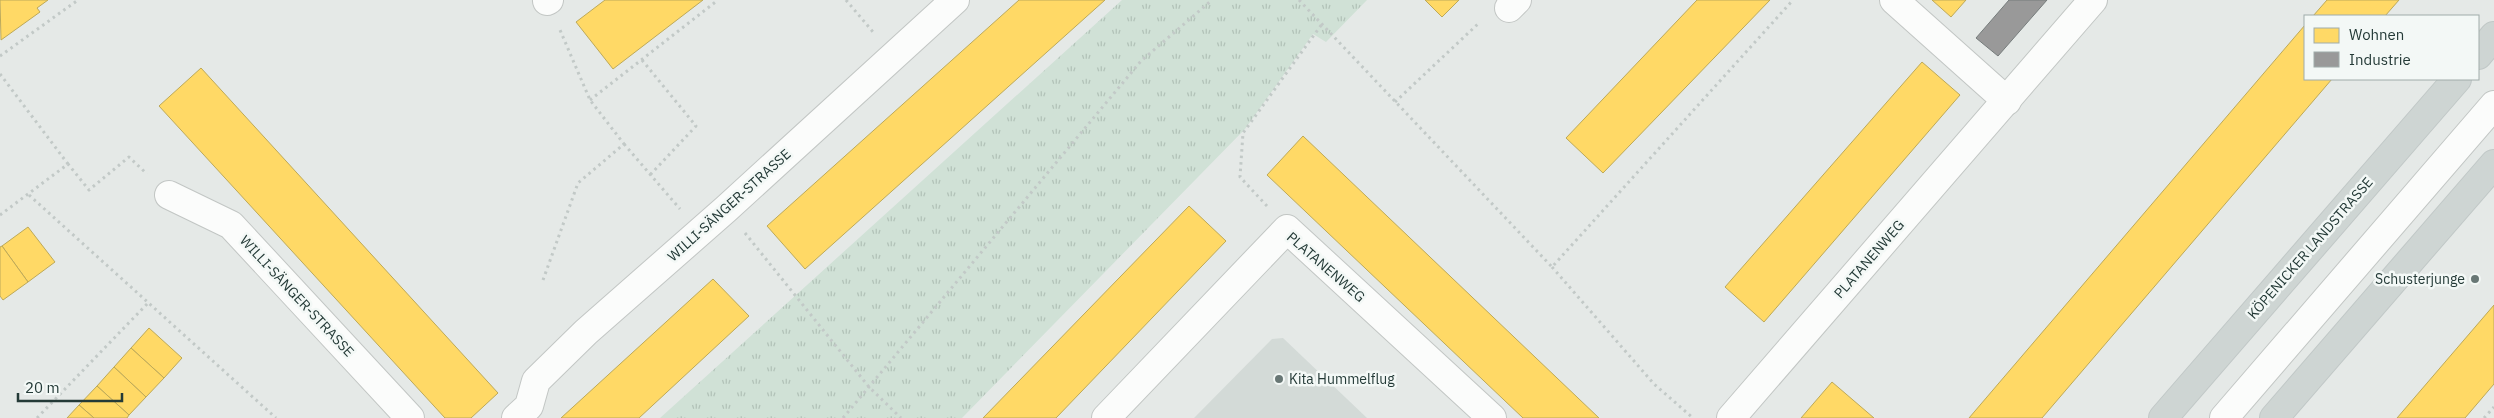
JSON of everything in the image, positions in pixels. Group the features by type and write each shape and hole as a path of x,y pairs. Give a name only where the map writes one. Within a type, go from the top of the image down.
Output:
{"main road":[{"path":"2479,54 2494,36"},
{"name":"KÖPENICKER LANDSTRASSE","path":"2163,418 2456,80"},
{"path":"2274,418 2494,164"}],"street":[{"name":"WILLI-SÄNGER-STRASSE","path":"516,418 529,406 536,382 586,332 726,209 955,0"},
{"path":"1894,0 2007,100"},
{"name":"PLATANENWEG","path":"1731,418 2093,0"},
{"path":"2224,418 2494,105"},
{"name":"WILLI-SÄNGER-STRASSE","path":"169,196 231,225 410,418"},
{"name":"PLATANENWEG","path":"1106,418 1287,229 1492,418"}],"path":[{"path":"0,56 78,0"},
{"path":"548,0 590,100 624,144 700,232"},
{"path":"590,100 718,0"},
{"path":"846,0 893,55"},
{"path":"843,418 1142,61 1212,0"},
{"path":"1300,0 1552,267 1654,384 1693,418"},
{"path":"1552,267 1793,0"},
{"path":"1395,102 1488,15 1513,4"},
{"path":"1287,229 1240,177 1243,133 1322,24"},
{"path":"642,60 696,126 650,175"},
{"path":"0,74 89,190 129,157 169,196"},
{"path":"543,280 578,183 624,144"},
{"path":"0,215 68,164"},
{"path":"28,195 276,418"},
{"path":"726,209 869,387 901,418"},
{"path":"37,418 148,303"},
{"path":"2484,418 2494,407"}],"shaded area":[{"name":"Kita Hummelflug","path":"1283,338 1367,418 1194,418 1272,339"}],"green space":[{"path":"1122,0 1367,0 1326,42 1313,34 1245,129 962,418 660,418"}],"building: Wohnen":[{"path":"0,0 48,0 37,8 40,12 1,40"},
{"path":"605,0 703,0 613,69 576,22"},
{"path":"1019,0 1105,0 805,269 767,226"},
{"path":"1425,0 1459,0 1442,17"},
{"path":"1697,0 1770,0 1603,173 1566,138"},
{"path":"1932,0 1966,0 1951,17"},
{"path":"2327,0 2399,0 2386,15 2314,15"},
{"path":"2304,26 2304,80 2331,80 2042,418 1969,418"},
{"path":"1922,62 1960,95 1764,322 1725,287"},
{"path":"201,68 498,393 471,418 445,418 159,106"},
{"path":"1303,136 1599,418 1523,418 1267,175"},
{"path":"1189,206 1226,241 1056,418 983,418"},
{"path":"28,227 55,262 28,282 2,246"},
{"path":"2,246 28,282 3,300 0,296 0,247"},
{"path":"713,279 749,316 639,418 561,418"},
{"path":"2494,305 2494,384 2465,418 2397,418"},
{"path":"149,328 182,358 164,378 131,348"},
{"path":"131,348 164,378 146,397 114,367"},
{"path":"114,367 146,397 129,415 97,386"},
{"path":"1832,382 1874,418 1801,418"},
{"path":"97,386 129,415 127,418 94,418 79,405"},
{"path":"79,405 94,418 67,418"}],"building: Industrie":[{"path":"2009,0 2047,0 1998,56 1976,38"}],"place":[{"name":"Schusterjunge","path":"2475,279"},
{"name":"Kita Hummelflug","path":"1279,379"}]}
